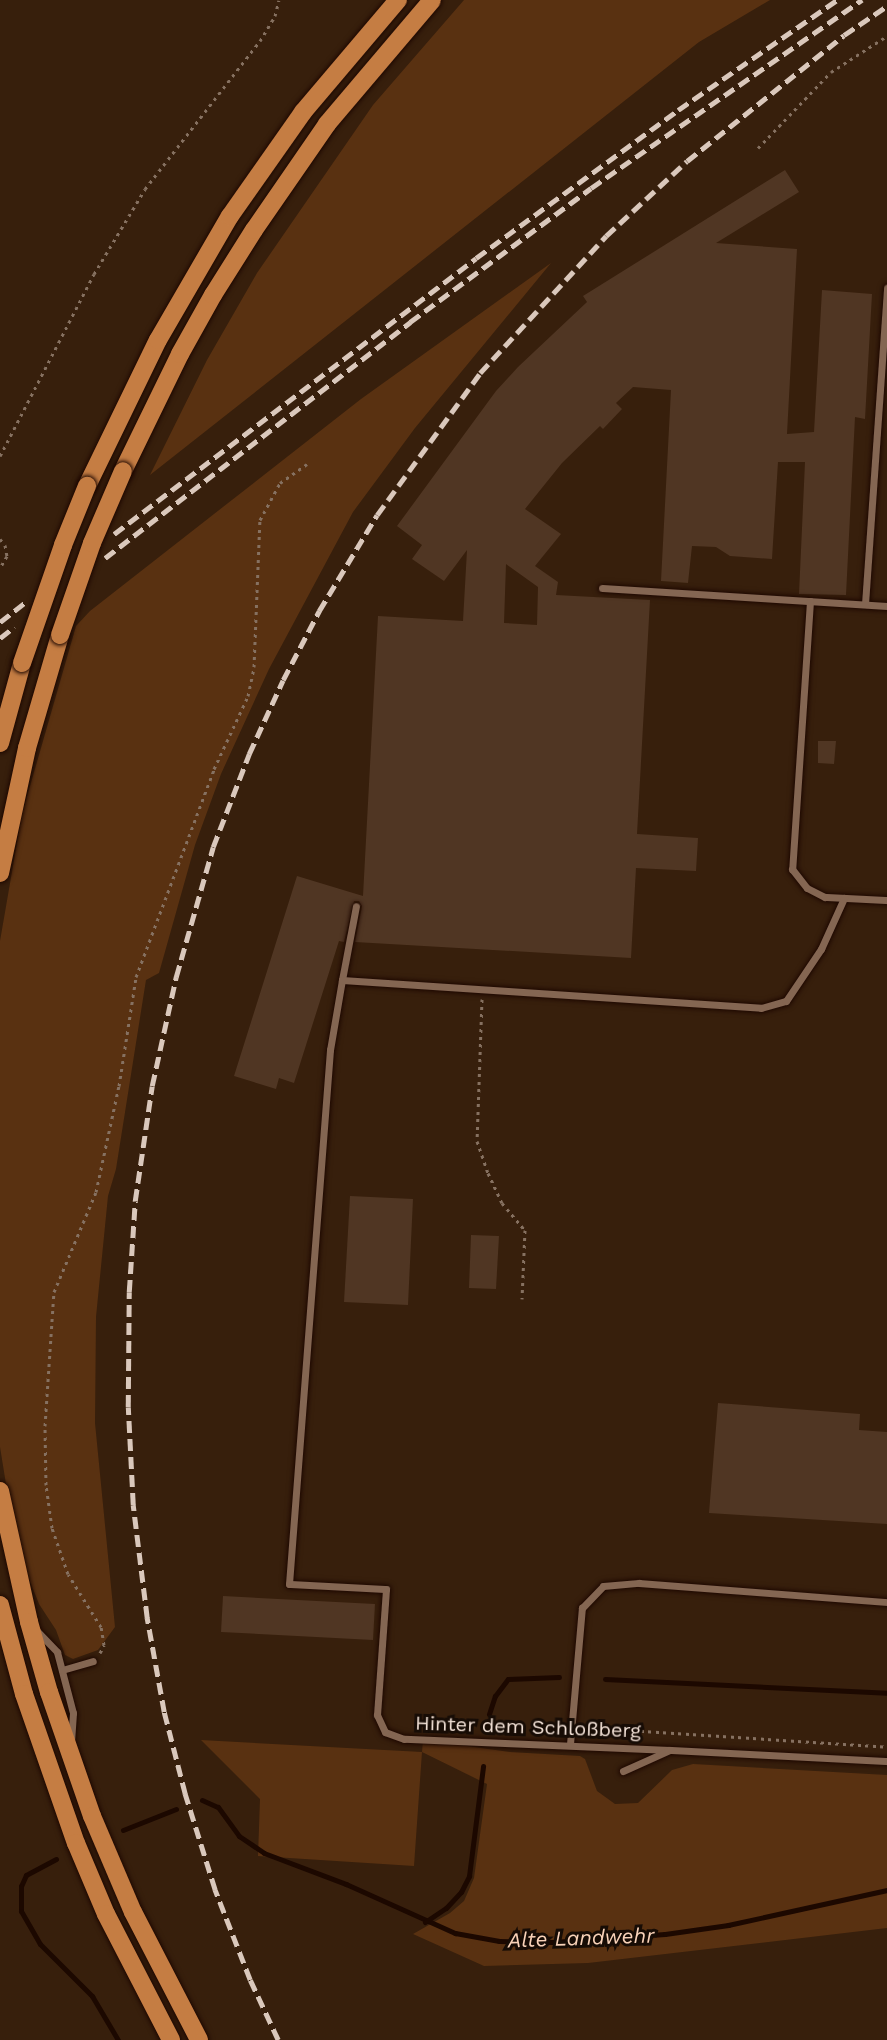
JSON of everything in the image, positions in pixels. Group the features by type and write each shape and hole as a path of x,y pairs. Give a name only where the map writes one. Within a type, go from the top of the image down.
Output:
{"main road":[{"path":"0,743 22,663 63,545 87,486 158,340 230,216 303,112 398,0"},
{"path":"0,873 27,748 60,635 92,543 123,471 180,354 254,230 327,124 432,0"},
{"path":"0,1491 29,1622 92,1816 133,1912 199,2040"},
{"path":"0,1605 24,1694 76,1843 106,1914 171,2040"}],"lane":[{"path":"865,604 887,288"},
{"path":"602,588 887,606"},
{"path":"810,601 792,869 807,888 825,897 887,900"},
{"path":"356,906 342,980 482,992 761,1008 786,1002 821,949 844,898"},
{"name":"Hinter dem Schloßberg","path":"342,980 330,1050 289,1584 387,1589 378,1715 385,1732 404,1739 570,1744 887,1761"},
{"path":"570,1744 582,1608 603,1586 639,1584 887,1602"},
{"path":"29,1622 57,1652 73,1713 70,1753"},
{"path":"62,1670 93,1661"},
{"name":"Hinter dem Schloßberg","path":"623,1772 670,1750"}],"path":[{"path":"0,456 94,274 145,189 260,41 275,16 279,0"},
{"path":"758,148 831,72 887,36"},
{"path":"93,1661 104,1645 101,1627 68,1574 52,1528 46,1485 48,1349 54,1292 96,1192 119,1086 136,977 214,769 248,696 254,667 260,520 280,483 307,464"},
{"path":"0,539 5,545 7,556 0,568"},
{"path":"482,992 477,1141 502,1203 525,1230 522,1299"},
{"path":"570,1744 596,1728 887,1747"}],"shaded area":[{"path":"464,0 770,0 699,42 150,475 207,360 257,273 373,105"},
{"path":"551,263 415,428 353,512 269,669 221,774 195,845 159,973 146,980 116,1169 108,1196 96,1317 95,1423 115,1627 98,1650 73,1659 65,1655 56,1630 39,1604 16,1546 0,1447 0,941 22,814 76,626 90,611 361,399"},
{"path":"201,1740 422,1752 414,1866 258,1856 260,1799"},
{"path":"423,1740 510,1752 580,1756 585,1759 597,1791 615,1804 638,1803 672,1770 693,1764 887,1775 887,1928 588,1963 484,1966 413,1934 450,1913 464,1901 474,1878 487,1784 422,1752"}],"building":[{"path":"785,170 799,192 716,243 797,249 787,434 814,432 822,290 872,294 865,419 855,417 846,595 799,594 805,462 778,462 772,559 730,556 716,547 692,546 688,583 661,581 671,390 633,387 616,403 622,409 603,429 600,426 562,463 525,509 561,534 535,566 558,582 556,595 650,600 637,834 698,838 696,871 636,868 631,958 355,942 362,906 359,901 354,901 344,942 339,941 294,1083 279,1078 276,1089 234,1076 297,876 363,896 378,616 463,621 467,550 444,581 412,559 422,545 397,526 496,391 587,302 583,296","holes":["506,564 538,587 537,625 504,623"]},
{"path":"818,741 836,741 834,764 818,763"},
{"path":"350,1196 413,1199 408,1305 344,1302"},
{"path":"471,1235 499,1236 496,1289 469,1288"},
{"path":"718,1403 860,1414 859,1430 887,1432 887,1524 709,1513"},
{"path":"223,1596 375,1604 373,1640 221,1632"}],"waterway":[{"path":"489,1714 495,1696 508,1679 559,1677"},
{"path":"605,1679 887,1693"},
{"path":"425,1922 446,1908 461,1892 469,1876 483,1766"},
{"name":"Alte Landwehr","path":"202,1800 218,1807 239,1836 264,1853 346,1884 455,1933 499,1941 553,1942 665,1934 728,1925 887,1890"},
{"name":"Alte Landwehr","path":"123,1830 176,1809"},
{"name":"Alte Landwehr","path":"56,1859 26,1875 21,1886 21,1911 40,1944 92,1996 118,2040"}],"railway":[{"path":"114,534 476,258 678,110 837,0"},
{"path":"105,558 410,322 591,188 862,0"},
{"path":"278,2040 250,1980 215,1890 185,1794 164,1712 147,1618 133,1505 128,1407 129,1292 135,1201 152,1086 176,977 213,847 249,754 283,680 319,611 377,515 480,373 606,236 687,161 844,35 887,6"},
{"path":"0,622 24,603"},
{"path":"0,638 14,627"}]}
